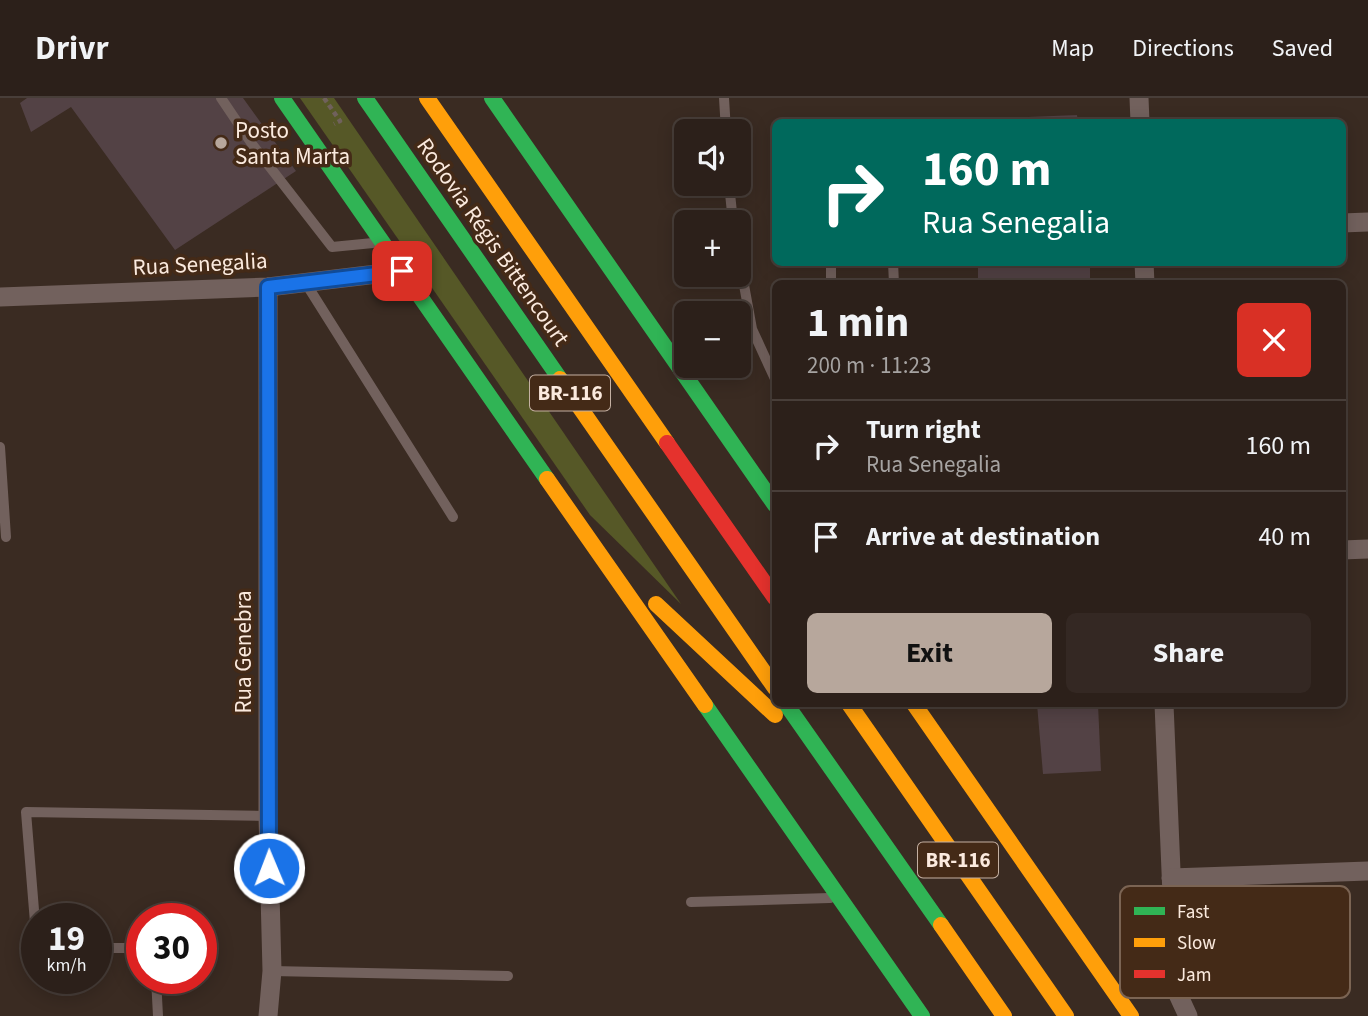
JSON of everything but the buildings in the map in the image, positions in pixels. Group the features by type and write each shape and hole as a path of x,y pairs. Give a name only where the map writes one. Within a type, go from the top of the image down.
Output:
{"main road":[{"path":"282,98 922,1016"},
{"name":"Rodovia Régis Bittencourt","path":"365,98 772,684"},
{"name":"Rodovia Régis Bittencourt","path":"427,98 772,594"},
{"path":"492,98 772,501"},
{"path":"603,555 829,766"},
{"name":"BR-116","path":"788,707 1004,1016"},
{"name":"BR-116","path":"851,707 1066,1016"},
{"path":"916,707 1131,1016"}],"street":[{"path":"1139,98 1140,119"},
{"path":"1346,223 1368,222"},
{"name":"Rua Senegalia","path":"0,297 268,287 402,271"},
{"name":"Rua Genebra","path":"268,287 268,816 272,971 268,1016"},
{"path":"1346,550 1368,549"},
{"path":"1164,707 1171,886"},
{"path":"1171,878 1368,871"},
{"path":"1180,998 1188,1016"}],"lane":[{"path":"221,98 252,144 332,247 383,243"},
{"path":"723,98 725,119"},
{"path":"305,282 453,517"},
{"path":"744,287 752,329 772,372"},
{"path":"0,447 6,537"},
{"path":"33,903 26,812 268,816"},
{"path":"691,902 840,898"},
{"path":"272,971 508,976"},
{"path":"157,994 158,1016"}],"green space":[{"path":"300,98 334,98 681,604 590,515"}],"traffic: fast":[{"path":"282,98 547,479"},
{"path":"365,98 560,379"},
{"path":"492,98 772,501"},
{"path":"705,705 922,1016"},
{"path":"788,707 941,925"}],"traffic: slow":[{"path":"427,98 667,443"},
{"path":"560,379 772,684"},
{"path":"547,479 705,705"},
{"path":"656,604 775,715"},
{"path":"851,707 1066,1016"},
{"path":"916,707 1131,1016"},
{"path":"941,925 1004,1016"}],"traffic: jam":[{"path":"667,443 772,594"}],"place":[{"name":"Posto Santa Marta","path":"221,143"}],"route":[{"path":"269,868 268,287 402,271"}]}
